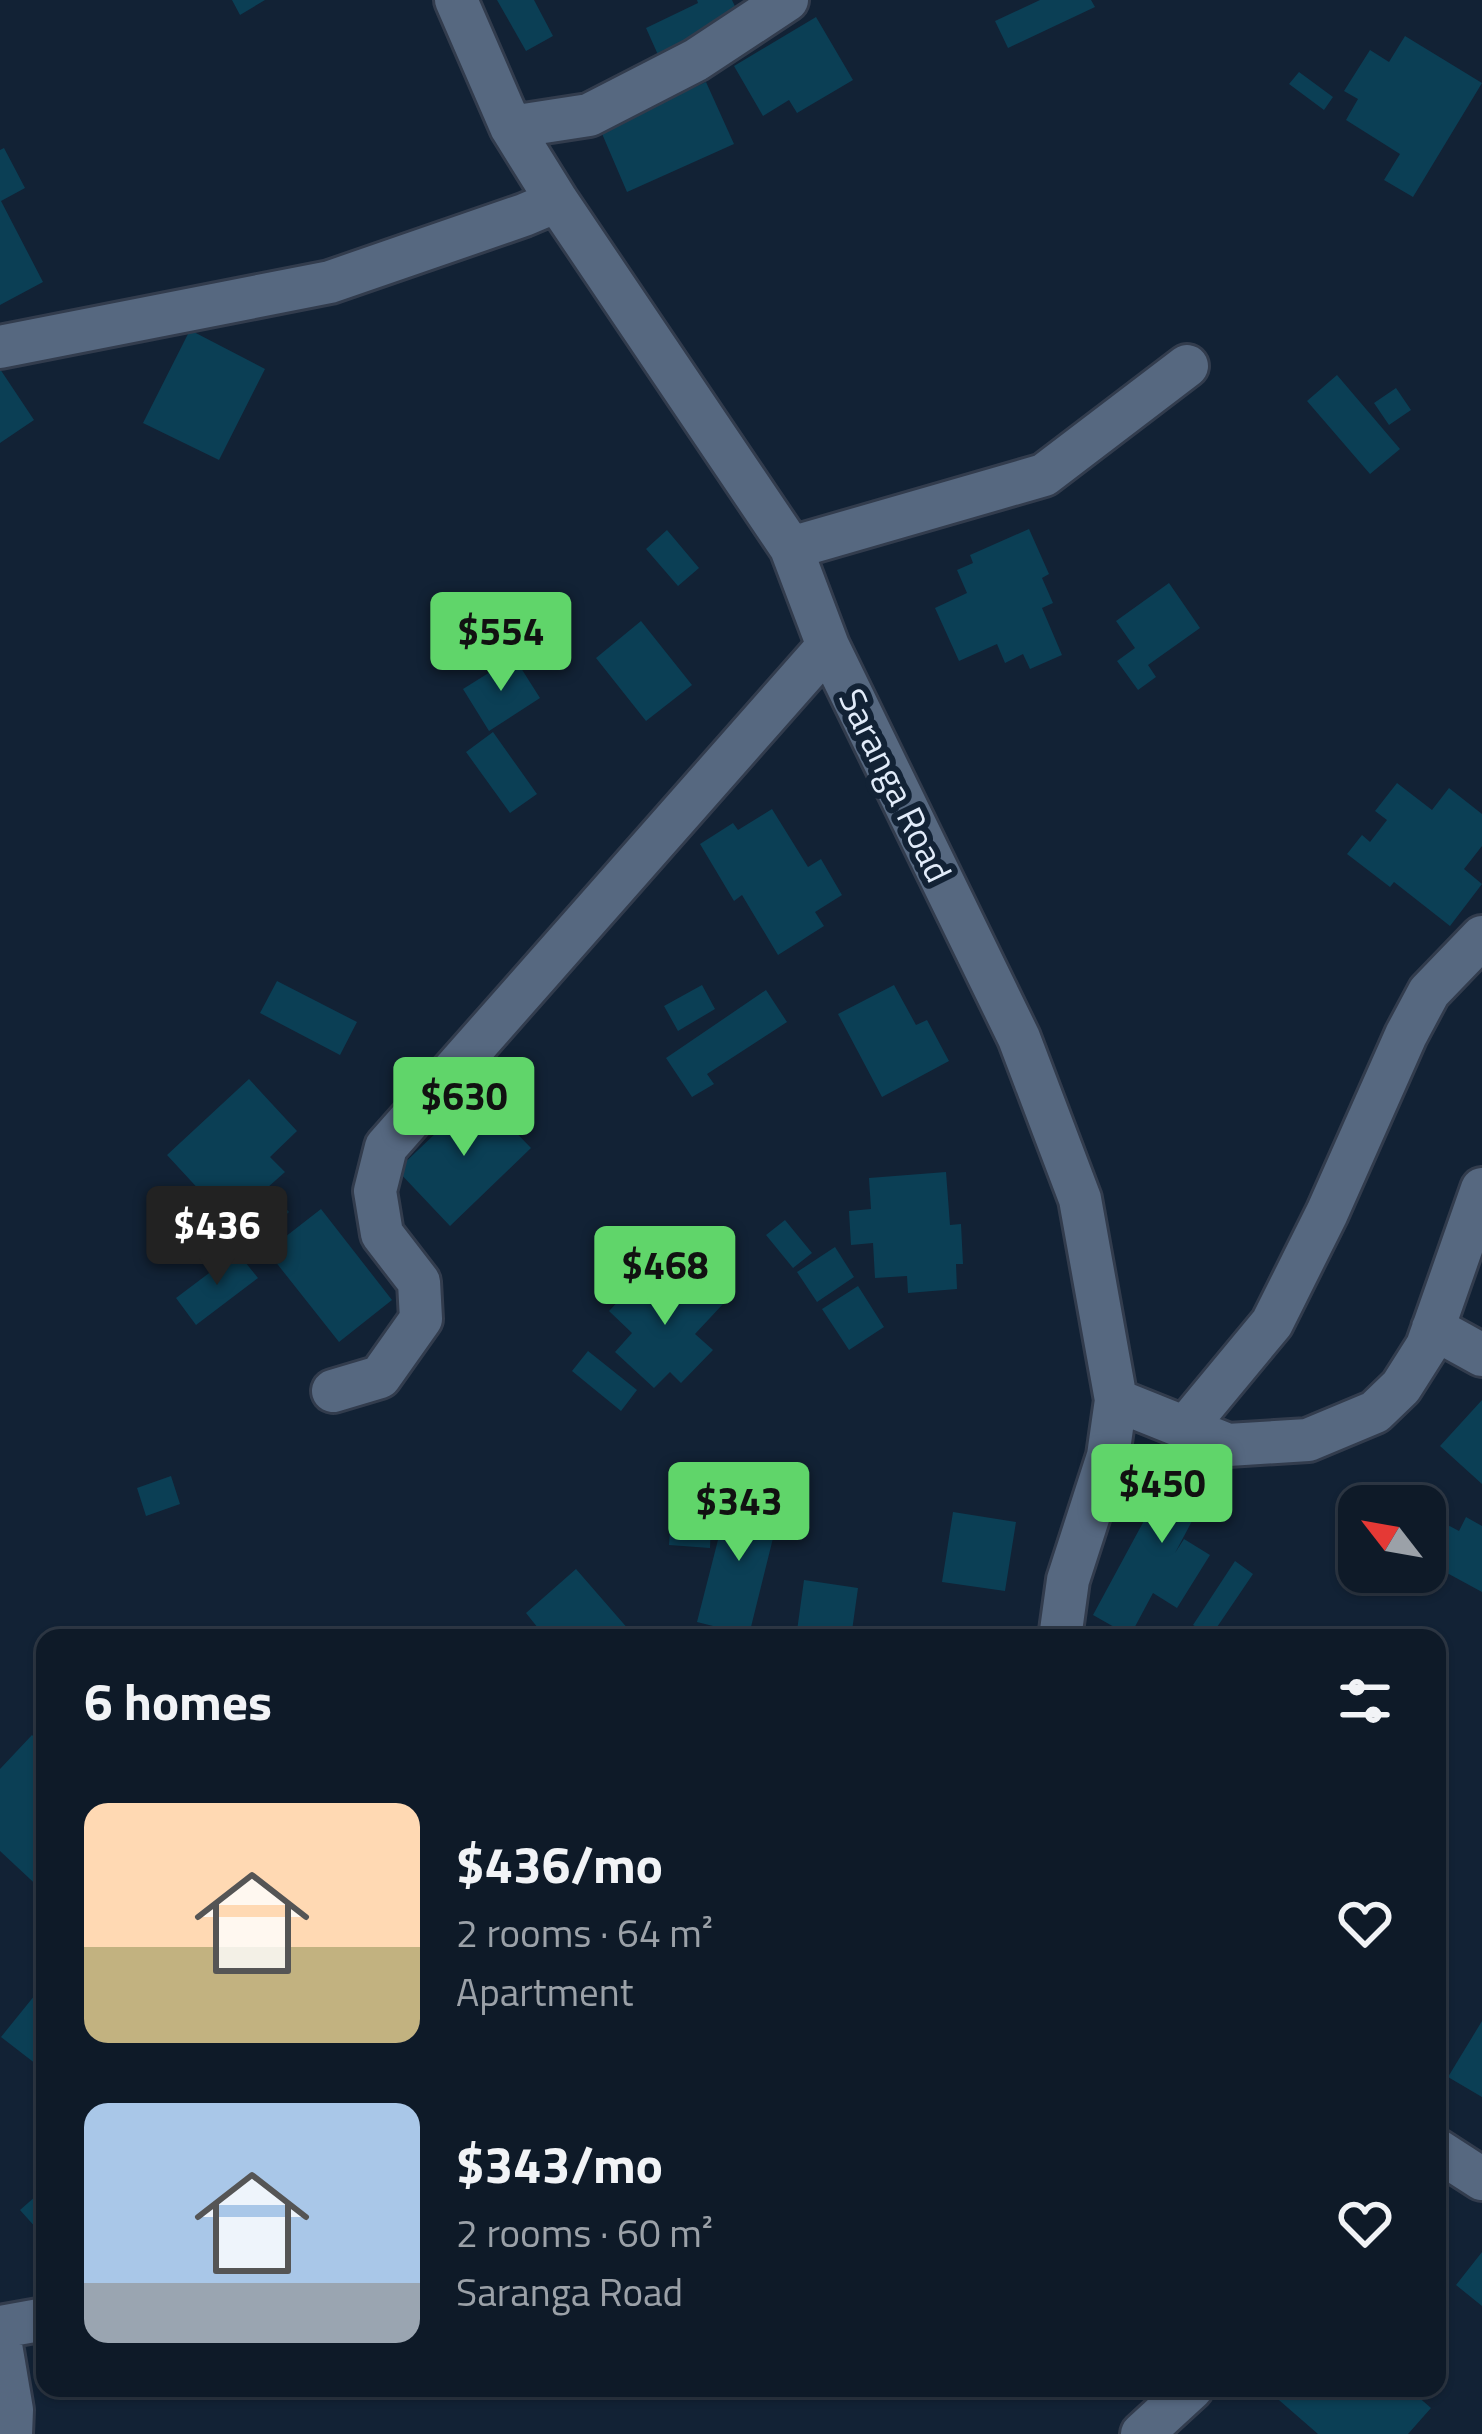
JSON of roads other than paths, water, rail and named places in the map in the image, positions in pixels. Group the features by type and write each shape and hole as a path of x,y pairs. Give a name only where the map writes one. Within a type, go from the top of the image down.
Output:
{"street":[{"name":"Saranga Road","path":"456,0 511,127 790,548 828,646 1027,1058 1080,1199 1115,1400 1108,1456 1068,1580 1061,1629"},
{"path":"511,127 589,115 696,60 787,0"},
{"path":"0,347 330,282 557,201"},
{"path":"790,548 1044,476 1187,366"},
{"path":"333,1390 380,1377 421,1319 419,1282 382,1234 375,1191 386,1147 828,646"},
{"path":"1185,1427 1271,1323 1328,1213 1406,1034 1430,992 1482,937"},
{"path":"1115,1400 1228,1445 1308,1440 1375,1412 1401,1387 1427,1346 1482,1189"},
{"path":"1433,1328 1482,1355"},
{"path":"1446,2156 1482,2179"},
{"path":"0,2327 36,2321"},
{"path":"0,2338 12,2410 11,2434"},
{"path":"1142,2434 1182,2397"}]}
